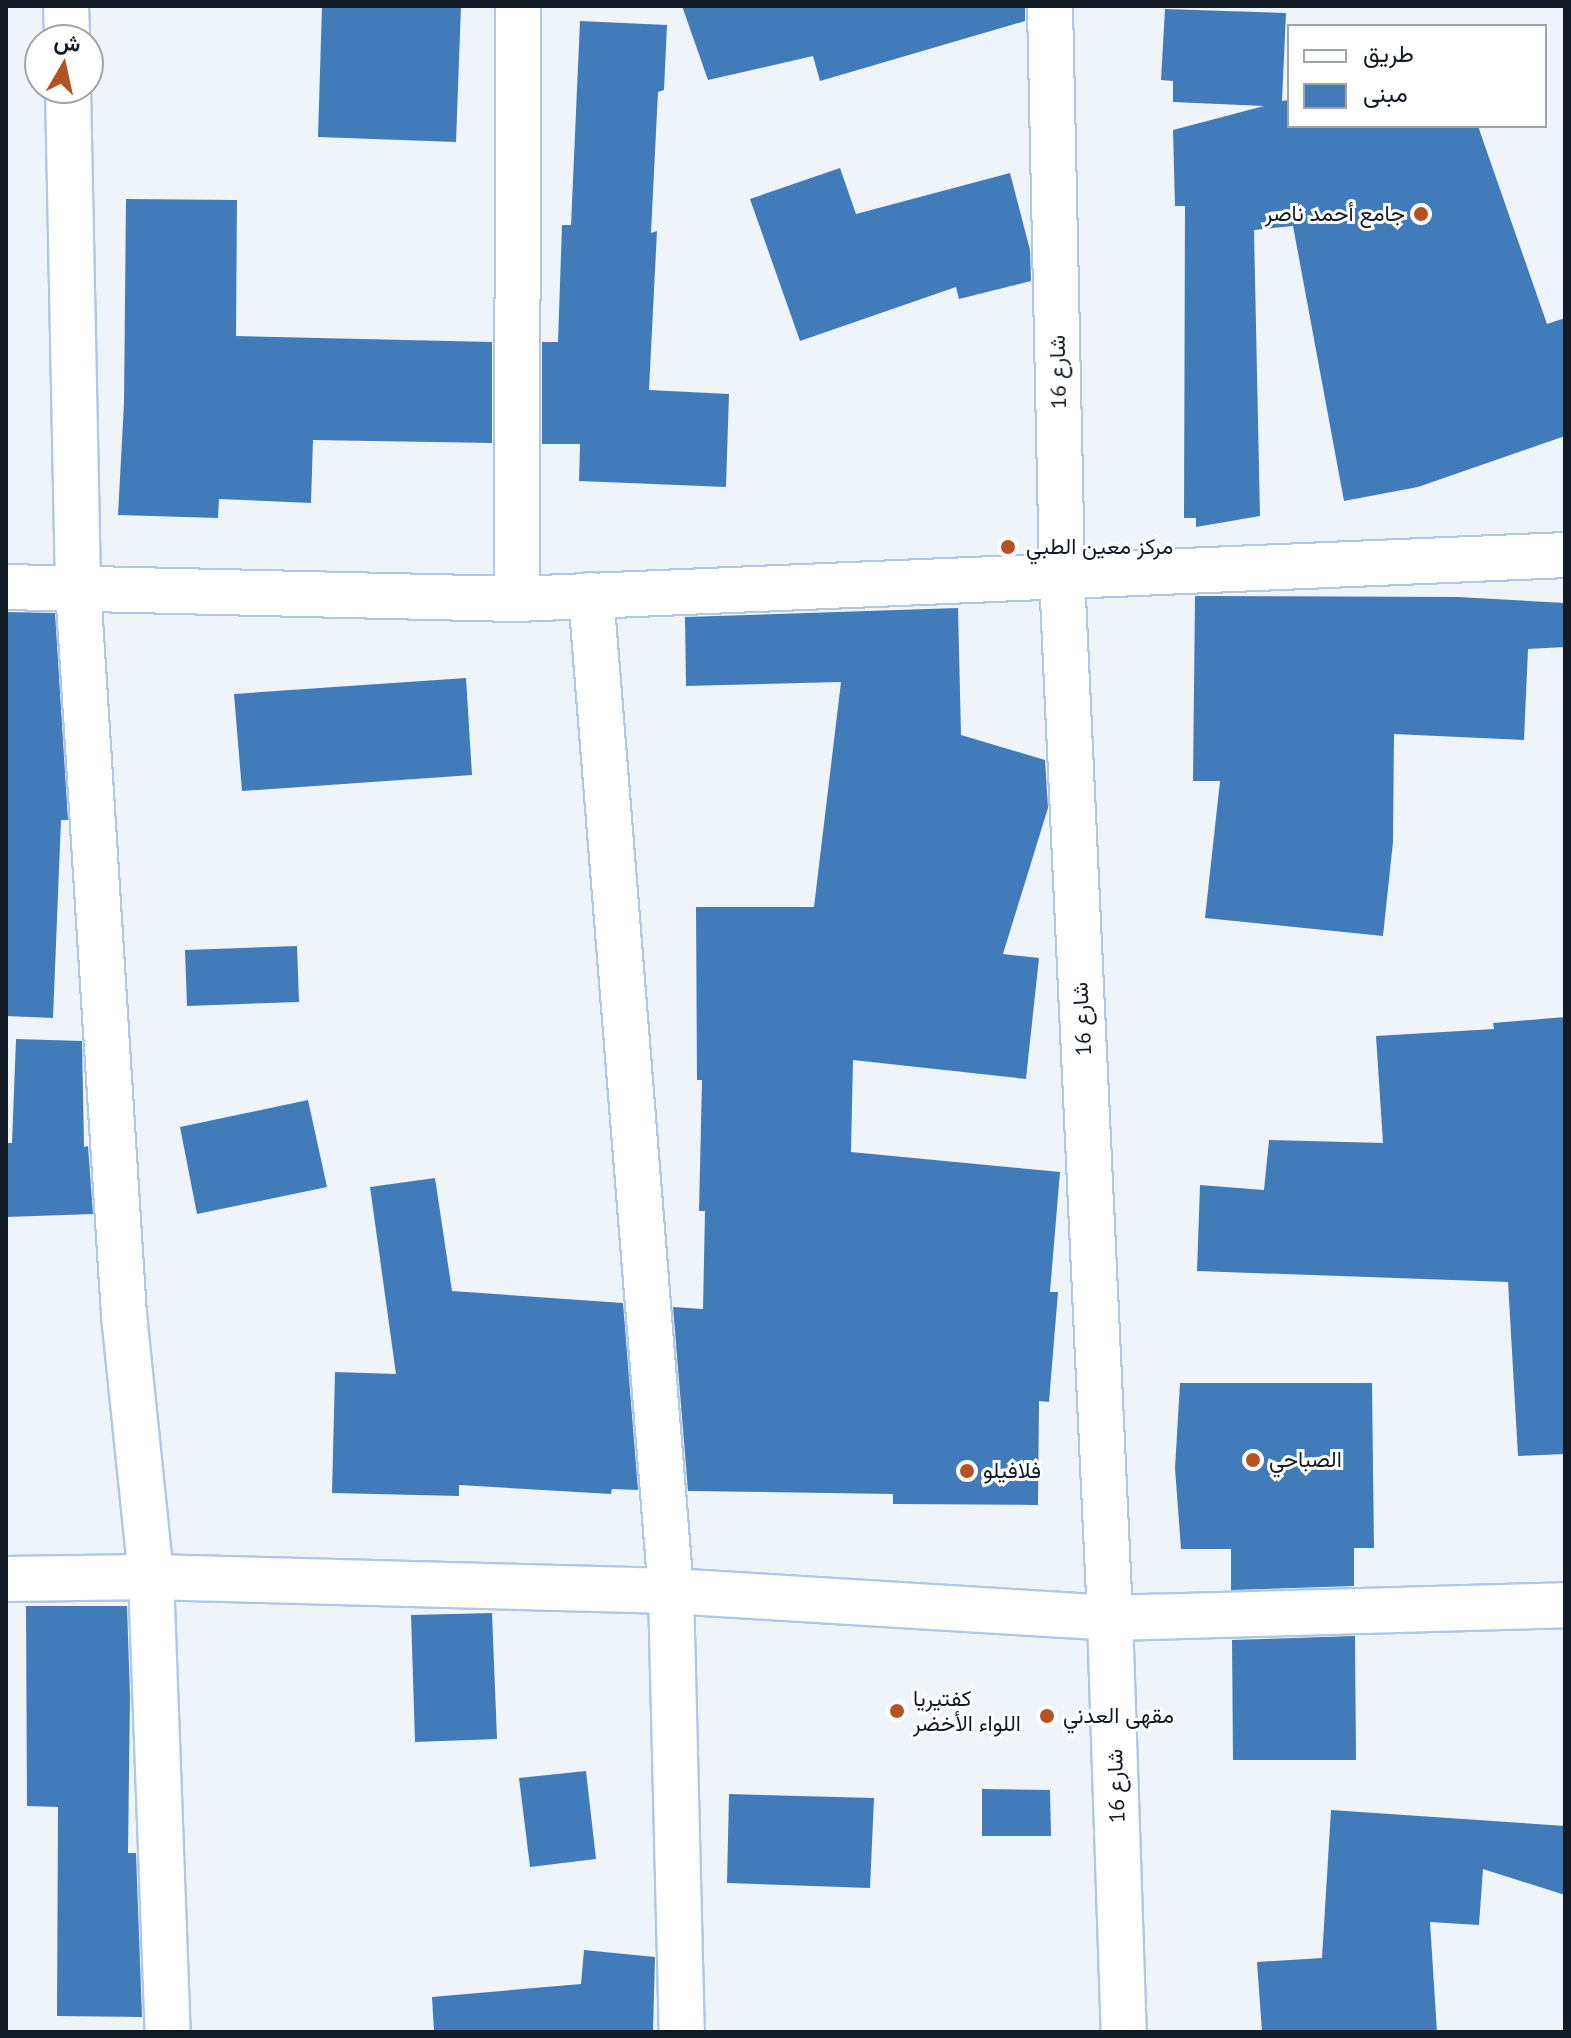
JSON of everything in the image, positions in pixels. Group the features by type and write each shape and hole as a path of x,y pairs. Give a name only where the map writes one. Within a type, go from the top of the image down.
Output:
{"street":[{"path":"517,599 518,6"},
{"name":"شارع 16","path":"1050,6 1062,576 1110,1618 1124,2032"},
{"path":"68,104 78,588 124,1315 151,1577 168,2032"},
{"path":"6,587 517,599 1565,555"},
{"path":"591,595 671,1591 682,2032"},
{"path":"6,1579 151,1577 671,1591 1110,1618 1565,1605"}],"building":[{"path":"322,6 461,6 456,142 318,137"},
{"path":"682,6 1025,6 1025,21 820,81 813,56 708,80"},
{"path":"1165,9 1286,13 1282,101 1287,100 1287,128 1479,128 1547,324 1565,318 1565,436 1418,487 1344,501 1293,226 1254,230 1260,516 1196,527 1196,518 1184,518 1185,206 1175,206 1173,130 1264,106 1173,102 1173,81 1161,80"},
{"path":"580,21 667,25 664,90 658,92 651,233 657,231 649,390 729,394 726,487 579,481 580,444 542,444 542,342 558,342 562,225 571,225"},
{"path":"840,168 856,214 1010,173 1030,250 1031,281 959,299 956,287 800,341 750,199"},
{"path":"126,199 237,200 236,336 492,342 492,443 313,440 311,503 219,499 218,518 118,515 124,403"},
{"path":"1195,596 1458,597 1565,603 1565,647 1528,649 1524,740 1394,734 1393,842 1383,936 1205,918 1220,781 1193,781"},
{"path":"958,608 961,735 1045,760 1048,808 1003,954 1039,958 1026,1079 853,1060 851,1152 1060,1172 1050,1292 1058,1292 1049,1402 1039,1401 1038,1505 893,1504 893,1494 688,1491 673,1307 703,1309 705,1211 699,1211 702,1080 697,1080 696,907 814,907 841,682 686,686 685,617"},
{"path":"6,612 55,613 68,820 61,820 53,1018 6,1016"},
{"path":"466,678 472,775 242,791 234,694"},
{"path":"297,946 299,1002 187,1006 185,950"},
{"path":"1565,1017 1565,1454 1518,1456 1508,1282 1197,1271 1200,1185 1264,1190 1269,1140 1383,1143 1376,1036 1494,1029 1493,1023"},
{"path":"16,1039 82,1041 84,1147 88,1146 93,1214 6,1217 6,1143 12,1143"},
{"path":"308,1100 327,1187 197,1214 180,1127"},
{"path":"435,1178 452,1291 623,1303 638,1490 612,1489 611,1494 459,1485 459,1496 332,1493 335,1372 396,1374 370,1187"},
{"path":"1180,1383 1372,1383 1374,1548 1354,1548 1354,1586 1231,1590 1231,1549 1181,1549 1175,1468"},
{"path":"26,1606 127,1606 130,1696 128,1853 136,1853 142,2017 57,2016 58,1807 27,1806"},
{"path":"492,1613 497,1739 415,1742 411,1615"},
{"path":"1355,1636 1356,1760 1233,1760 1232,1640"},
{"path":"586,1771 596,1859 530,1867 519,1778"},
{"path":"982,1789 1050,1790 1051,1836 982,1836"},
{"path":"729,1794 874,1798 870,1888 727,1883"},
{"path":"1331,1810 1565,1826 1565,1895 1483,1869 1479,1925 1430,1922 1437,2032 1262,2032 1257,1962 1322,1958"},
{"path":"584,1950 655,1957 653,2032 434,2032 432,1997 581,1984"}],"place":[{"name":"جامع أحمد ناصر","path":"1421,214"},
{"name":"مركز معين الطبي","path":"1008,547"},
{"name":"الصباحي","path":"1253,1460"},
{"name":"فلافيلو","path":"967,1471"},
{"name":"كفتيريا اللواء الأخضر","path":"897,1711"},
{"name":"مقهى العدني","path":"1047,1716"}]}
